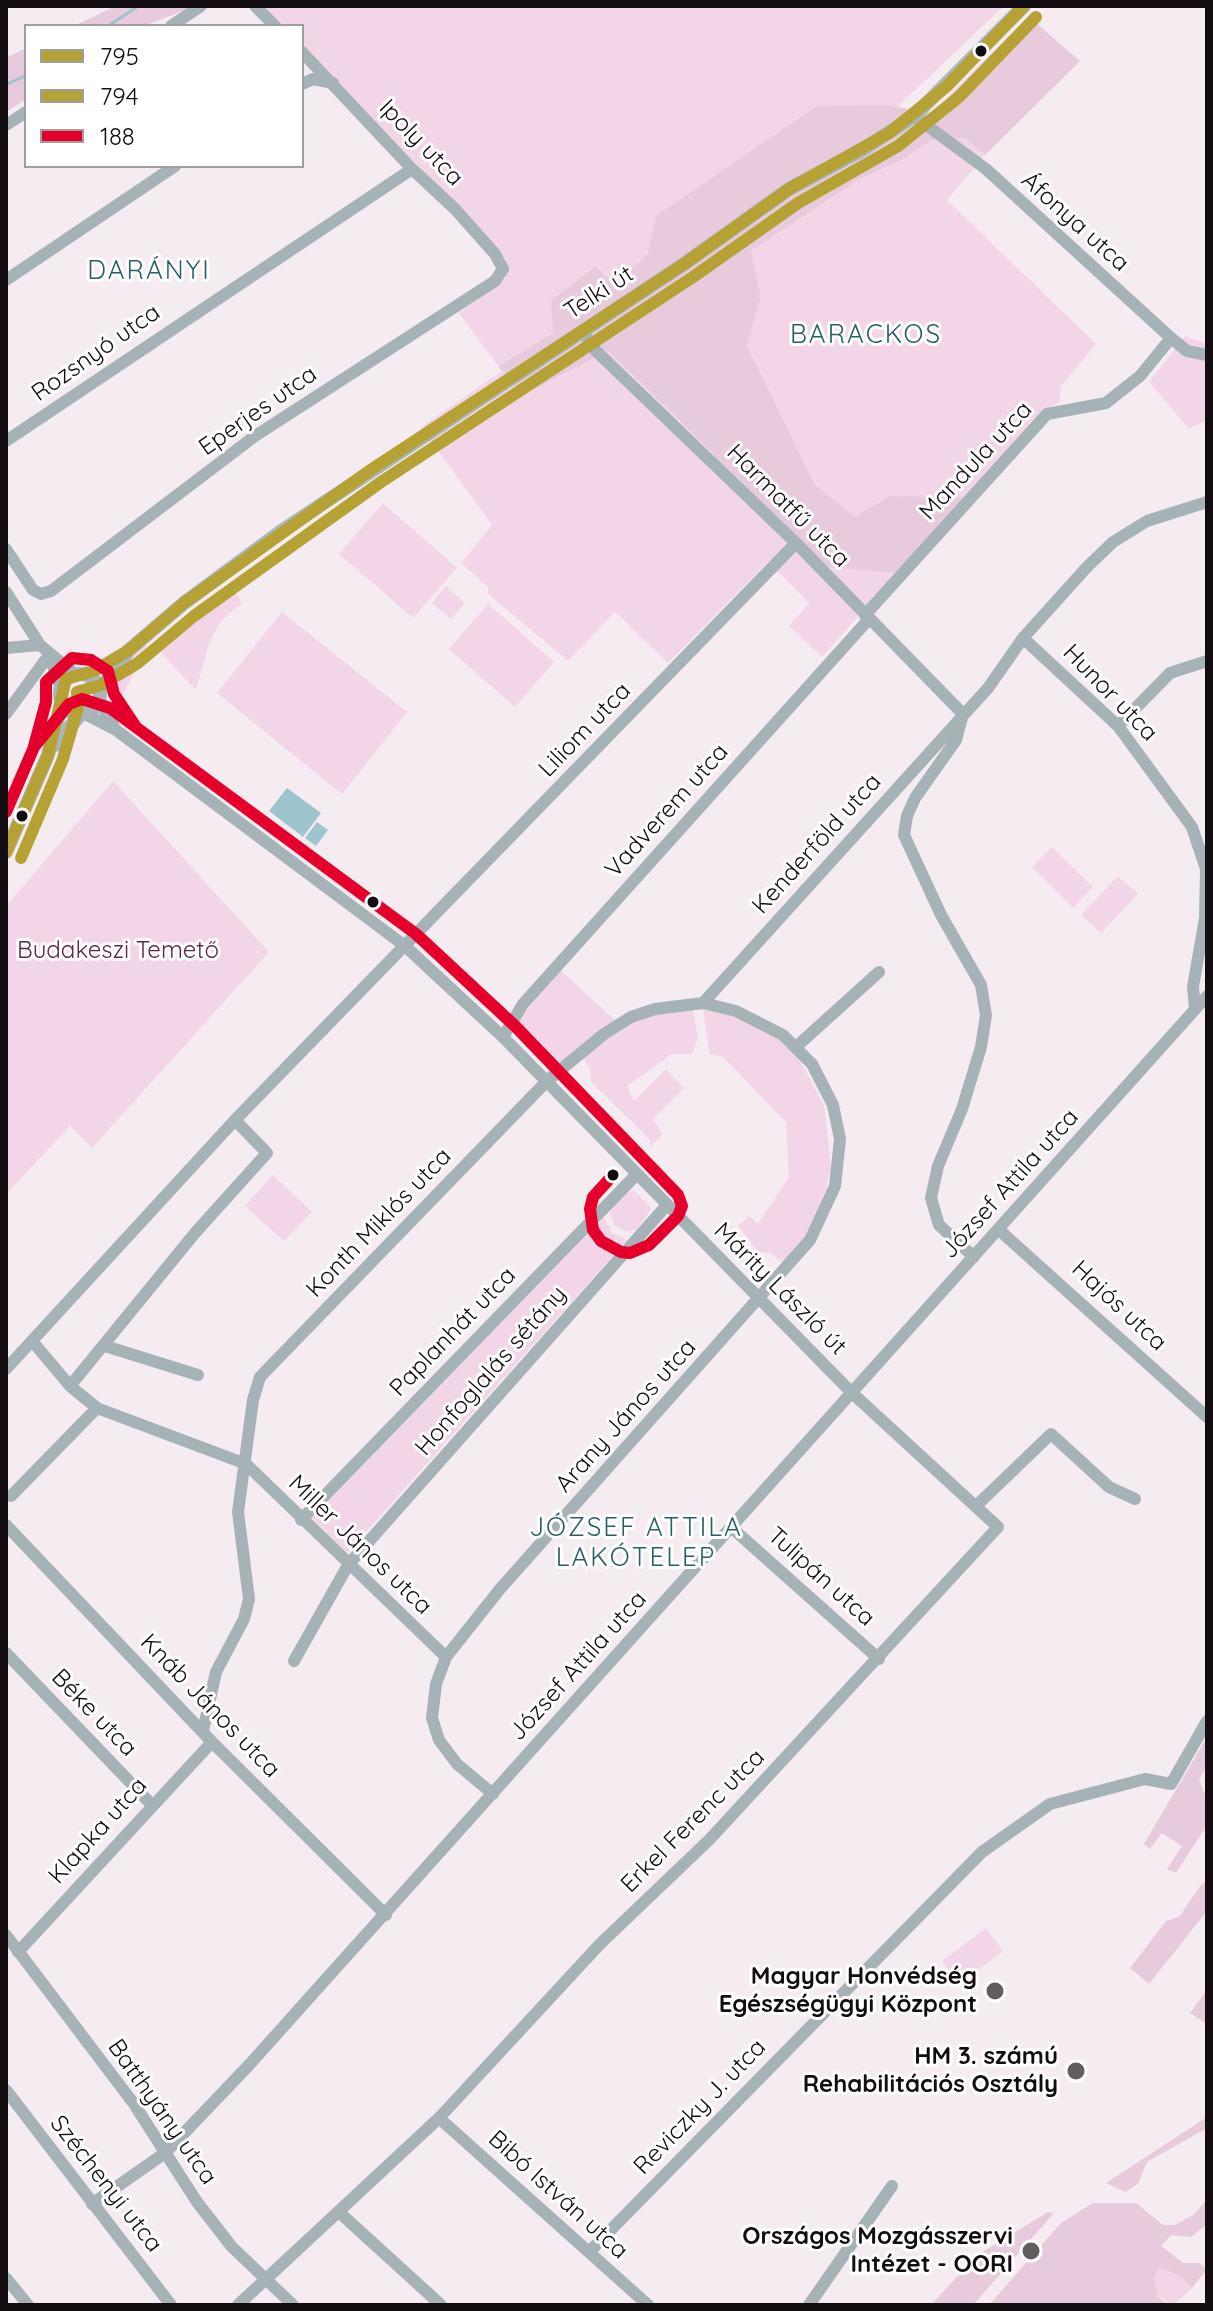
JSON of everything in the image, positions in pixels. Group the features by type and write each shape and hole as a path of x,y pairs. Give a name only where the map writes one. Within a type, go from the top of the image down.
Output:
{"main road":[{"name":"Telki út","path":"129,650 184,603 359,478 789,189 862,150 914,116 1024,6"},
{"path":"6,852 48,755 62,704 61,688 80,674 129,650"},
{"path":"48,755 100,695 129,650"},
{"path":"80,674 96,682 100,695"},
{"path":"62,704 82,714"}],"street":[{"path":"174,24 201,6"},
{"path":"255,6 273,24"},
{"name":"Ipoly utca","path":"304,54 412,169 455,209 495,254 503,269"},
{"path":"304,83 313,79 333,83"},
{"path":"6,125 24,113"},
{"name":"Áfonya utca","path":"914,116 986,169 1171,338 1187,351 1207,355"},
{"path":"6,280 172,168"},
{"name":"Rozsnyó utca","path":"6,441 412,169"},
{"name":"Eperjes utca","path":"6,549 33,590 41,594 51,591 255,436 495,281 503,269"},
{"name":"Harmatfű utca","path":"582,331 596,351 796,543 963,714"},
{"name":"Mandula utca","path":"867,617 1047,414 1106,403 1140,376 1171,338"},
{"name":"Kenderföld utca","path":"703,1003 988,688 1023,638 1113,542 1147,521 1207,502"},
{"name":"Liliom utca","path":"6,1369 235,1120 796,543"},
{"path":"6,592 45,650 61,688"},
{"name":"Vadverem utca","path":"503,1037 523,1004 867,617"},
{"name":"Hunor utca","path":"1023,638 1118,726 1176,801 1202,850 1206,869 1205,918 1193,987 1195,1009"},
{"path":"6,648 45,650 80,674"},
{"path":"6,714 45,650"},
{"path":"1118,726 1170,673 1207,661"},
{"name":"Márity László út","path":"100,695 116,730"},
{"name":"Márity László út","path":"82,714 116,730 405,946 503,1037 851,1392 976,1506"},
{"path":"963,714 956,740 915,798 907,816 904,835 941,915 981,985 986,1015 981,1047 962,1109 938,1166 931,1198 939,1225 974,1257"},
{"path":"703,1003 768,1025 797,1046 879,972"},
{"name":"József Attila utca","path":"92,2204 165,2153 386,1915 1207,996"},
{"name":"Konth Miklós utca","path":"246,1464 253,1400 260,1377 547,1081 604,1034 631,1017 655,1009 703,1003"},
{"name":"Arany János utca","path":"493,1794 457,1764 439,1740 432,1718 436,1684 446,1657 500,1589 810,1240 835,1186 840,1139 833,1105 812,1064 797,1046"},
{"path":"70,1386 195,1233 267,1153 235,1120"},
{"name":"Paplanhát utca","path":"301,1520 636,1175"},
{"name":"Honfoglalás sétány","path":"294,1661 348,1565 666,1206"},
{"name":"Hajós utca","path":"998,1229 1207,1417"},
{"path":"33,1342 70,1386 97,1408 246,1464 238,1512 249,1599 244,1619 216,1672 206,1705 207,1736"},
{"path":"105,1346 198,1375"},
{"path":"11,1496 97,1408"},
{"path":"976,1506 1051,1434 1109,1487 1135,1499"},
{"name":"Miller János utca","path":"246,1464 446,1657"},
{"name":"Erkel Ferenc utca","path":"238,2305 439,2118 600,1944 709,1840 879,1659 998,1527 976,1506"},
{"name":"Knáb János utca","path":"6,1525 207,1736 386,1915"},
{"name":"Tulipán utca","path":"732,1528 879,1659"},
{"name":"Béke utca","path":"6,1653 151,1804"},
{"path":"190,1716 206,1705"},
{"name":"Reviczky J. utca","path":"590,2251 982,1852 1050,1804 1145,1779 1171,1784 1207,1721"},
{"name":"Klapka utca","path":"18,1952 151,1804 207,1736"},
{"name":"Batthyány utca","path":"6,1935 134,2104 232,2247 293,2305"},
{"name":"Széchenyi utca","path":"6,2090 171,2305"},
{"name":"Bibó István utca","path":"439,2118 648,2305"},
{"path":"809,2305 892,2186"},
{"path":"340,2213 441,2305"},
{"path":"6,2278 28,2305"}],"green space":[{"path":"263,6 1004,6 897,107 886,105 656,216 649,254 613,285 596,266 551,300 553,333 498,366 459,313 504,280 508,270 505,258 304,49 304,24 280,24"},
{"path":"964,138 985,155 947,200 1096,344 1061,386 1059,402 1040,413 965,497 890,496 855,518 815,485 747,346 761,297 751,251 860,179 904,159 931,140"},
{"path":"1185,336 1207,344 1207,420 1189,429 1149,382"},
{"path":"608,351 708,451 897,573 822,657 789,626 809,603 768,562 668,663 615,612 568,661 488,594 488,587 461,563 492,525 421,427 502,371 523,395"},
{"path":"383,503 457,568 413,618 339,554"},
{"path":"446,586 465,603 451,619 432,603"},
{"path":"234,590 242,603 222,620 209,643 196,690 163,655 163,644"},
{"path":"488,604 554,662 515,707 449,649"},
{"path":"282,612 407,712 342,794 217,693"},
{"path":"144,643 147,648 121,698 109,687 117,670"},
{"name":"Budakeszi Temető","path":"113,781 269,952 92,1148 70,1126 6,1194 6,906"},
{"path":"1052,847 1093,887 1073,908 1032,867"},
{"path":"1118,876 1138,894 1101,933 1081,915"},
{"path":"560,970 616,1021 554,1067 548,1066 519,1036 515,1025"},
{"path":"703,1009 735,1015 780,1040 797,1055 824,1105 831,1165 826,1190 805,1237 783,1263 770,1253 758,1252 738,1226 749,1216 758,1224 789,1177 786,1122 722,1056 710,1055"},
{"path":"693,1010 698,1038 692,1054 672,1054 627,1086 634,1101 666,1069 684,1088 653,1119 663,1134 650,1147 650,1140 591,1082 590,1069 582,1056 632,1022 652,1014"},
{"path":"273,1175 312,1212 284,1241 245,1206"},
{"path":"633,1190 652,1208 637,1229 627,1232 614,1225 610,1211 626,1192"},
{"path":"604,1217 612,1233 627,1240 347,1553 312,1518"},
{"path":"986,1928 1003,1951 959,1984 942,1961"},
{"path":"1159,2266 1180,2276 1192,2288 1174,2305 1158,2297 1154,2278"}],"shaded area":[{"path":"116,6 195,6 149,24 78,24"},
{"path":"1025,20 1034,21 1080,61 985,155 964,138 931,140 904,159 860,179 751,251 761,297 747,346 815,485 855,517 890,496 965,497 897,573 828,567 608,351 523,395 498,366 553,333 551,300 596,266 614,285 648,254 656,216 817,106 886,105 932,113"},
{"path":"24,49 24,100 6,112 6,58"},
{"path":"1207,1737 1207,1766 1199,1780 1207,1800 1207,1825 1176,1873 1167,1869 1182,1846 1162,1833 1150,1849 1144,1844"},
{"path":"1207,1882 1207,1911 1149,1984 1130,1968 1166,1921 1179,1917 1201,1885"},
{"path":"1207,1990 1207,2024 1190,2013"},
{"path":"1207,2117 1207,2128 1147,2162 1138,2184 1125,2192 1106,2183"},
{"path":"1207,2200 1207,2224 1191,2237 1171,2235 1161,2246 1183,2263 1200,2263 1206,2270 1192,2288 1180,2276 1159,2267 1154,2278 1158,2297 1168,2305 989,2305 1061,2223 1093,2203 1136,2203 1163,2225 1175,2225 1193,2215"},
{"path":"1048,2212 1054,2213 973,2305 931,2305 976,2256"}],"water":[{"path":"287,788 321,813 303,837 269,811"},
{"path":"317,822 328,830 316,846 305,838"}],"waterway":[{"path":"111,24 137,7"},
{"path":"6,85 24,76"}],"transit line":[{"name":"795","path":"6,852 48,755 66,679 94,671 129,650 184,603 372,469 684,264 789,189 889,133 947,86 1024,6"},
{"name":"794","path":"21,858 63,759 78,707 77,692 101,685 138,663 194,616 381,482 693,277 798,203 898,146 959,97 1036,17"},
{"name":"188","path":"34,746 46,702 46,682 72,658 91,660 108,671 114,694 136,727"},
{"name":"188","path":"6,812 34,747 69,704 82,699 110,708 416,934 515,1026 678,1195 682,1206 678,1216 649,1245 630,1253 621,1252 601,1241 593,1230 590,1209 593,1197 613,1175"}],"place":[{"name":"Magyar Honvédség Egészségügyi Központ","path":"995,1991"},
{"name":"HM 3. számú Rehabilitációs Osztály","path":"1076,2071"},
{"name":"Országos Mozgásszervi Intézet - OORI","path":"1031,2251"}],"district":[{"name":"DARÁNYI","path":"149,271"},
{"name":"BARACKOS","path":"866,335"},
{"name":"JÓZSEF ATTILA LAKÓTELEP","path":"636,1543"}]}
